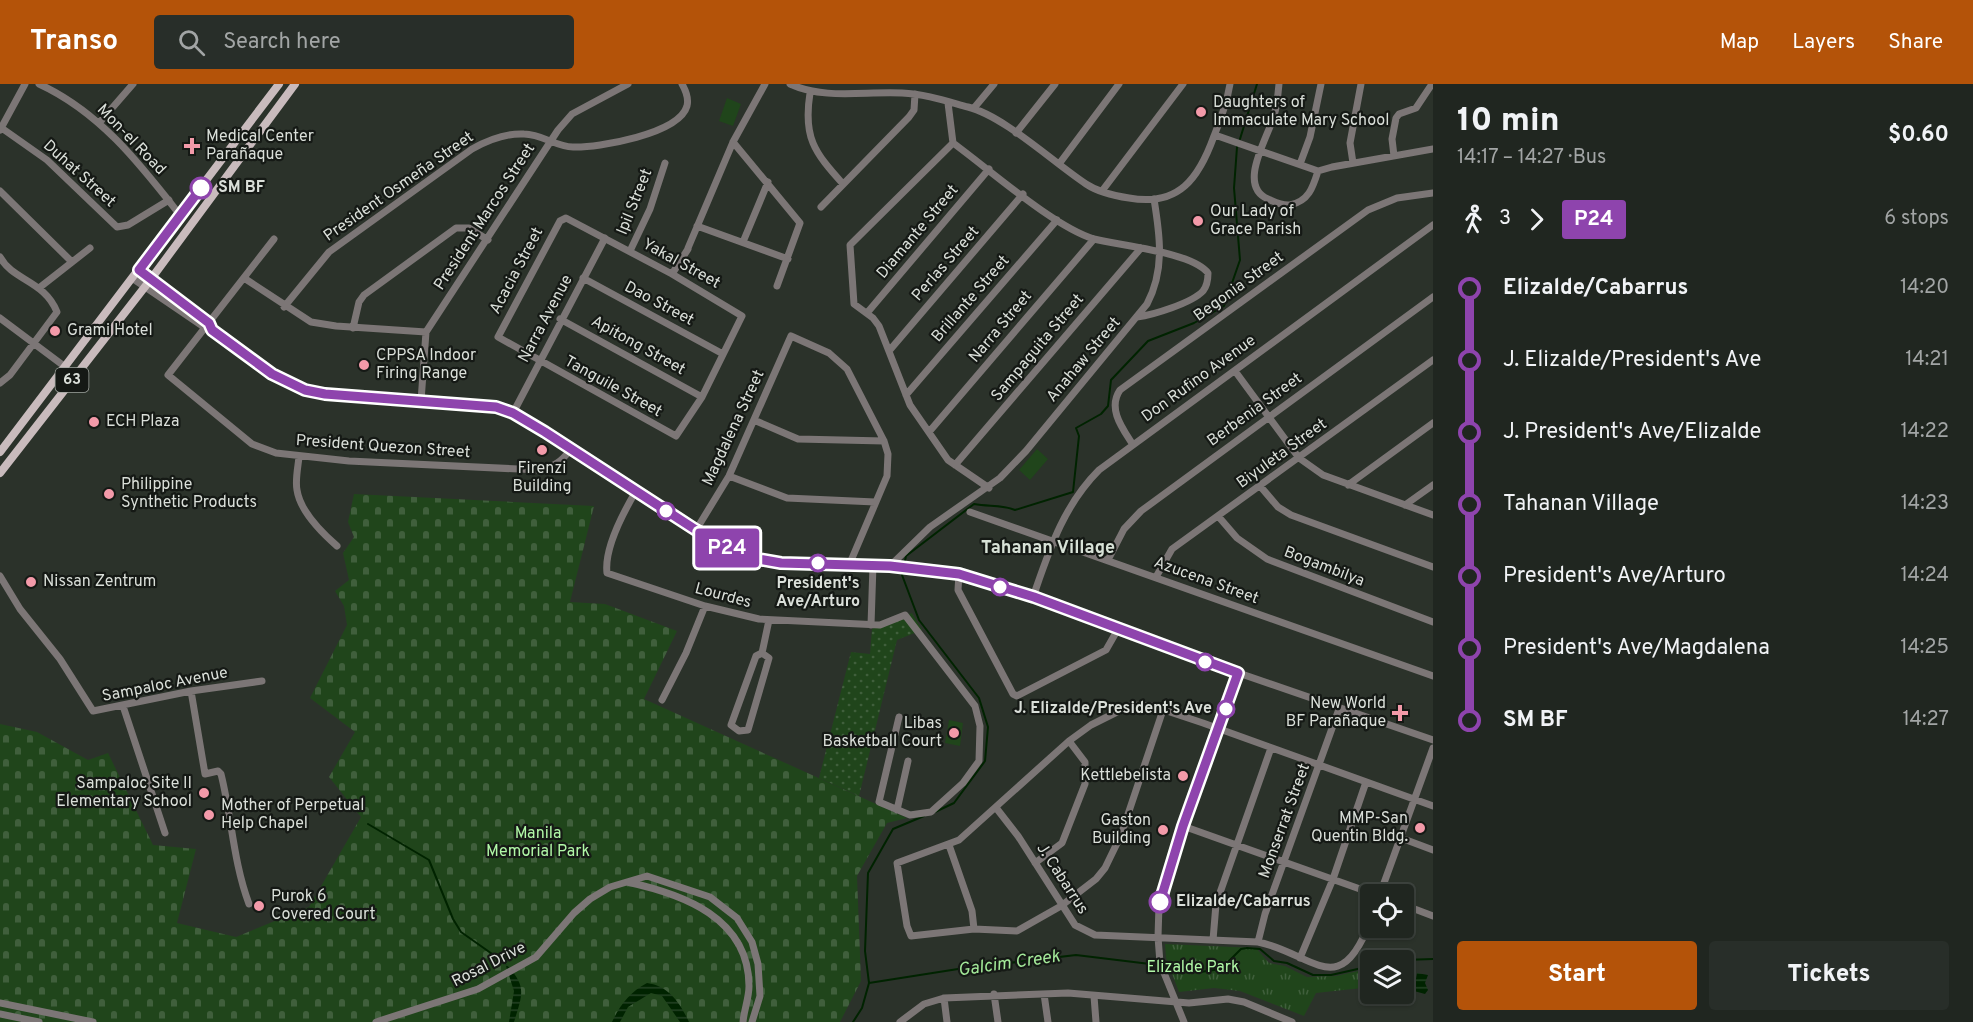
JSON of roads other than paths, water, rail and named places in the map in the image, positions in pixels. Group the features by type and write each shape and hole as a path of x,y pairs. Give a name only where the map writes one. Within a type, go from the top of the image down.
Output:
{"main road":[{"name":"63","path":"0,452 279,84"},
{"name":"63","path":"0,473 151,279 295,84"}],"street":[{"path":"1,129 26,84"},
{"name":"Mon-el Road","path":"39,84 60,94 100,122 137,161 180,215"},
{"path":"100,122 132,84"},
{"name":"President Marcos Street","path":"421,401 426,332 551,141 572,114 628,84"},
{"name":"President Osmeña Street","path":"284,307 329,252 472,149 497,137 523,133 576,147 644,135 673,121 687,106 687,94 682,84"},
{"path":"672,274 688,248 734,142 765,84"},
{"path":"790,84 810,93 915,94 975,108 1016,133 1088,185 1133,199 1154,199 1178,191 1197,176 1215,135 1230,84"},
{"path":"975,108 994,84"},
{"path":"1016,133 1055,84"},
{"path":"1059,164 1119,84"},
{"path":"1102,191 1183,84"},
{"path":"1279,84 1274,114 1255,172 1256,191 1259,195 1281,204 1297,203 1306,197 1318,171"},
{"path":"1300,164 1310,136 1321,84"},
{"path":"1353,163 1350,143 1361,84"},
{"path":"1394,156 1393,131 1399,114 1416,108 1432,84"},
{"path":"810,93 806,116 814,148 843,184"},
{"path":"820,207 909,117 914,110 915,94"},
{"path":"948,103 953,143 1057,220 1094,239 1161,253 1203,267 1208,273 1207,285 1202,292 1156,313 1137,317"},
{"name":"Duhat Street","path":"1,129 55,167 117,228 128,225 169,200"},
{"path":"1215,135 1318,171 1433,149"},
{"path":"734,142 800,223 777,286"},
{"path":"953,143 850,245 854,303 879,326 906,395 929,432 955,465 988,488"},
{"name":"Ipil Street","path":"630,251 650,208 665,163"},
{"name":"Diamante Street","path":"867,313 989,169"},
{"path":"743,243 768,182"},
{"path":"0,191 72,262"},
{"name":"Perlas Street","path":"889,351 1023,194"},
{"name":"Begonia Street","path":"1133,445 1116,413 1115,401 1120,390 1368,210 1397,198 1433,194"},
{"name":"Anahaw Street","path":"894,566 930,527 988,488 1026,452 1137,317 1153,292 1161,253 1154,199"},
{"name":"Acacia Street","path":"538,361 498,337 560,220 566,218 605,238"},
{"name":"Brillante Street","path":"906,395 1057,220"},
{"name":"Don Rufino Avenue","path":"1034,597 1064,516 1083,486 1099,470 1433,225"},
{"path":"698,226 788,259"},
{"path":"353,328 364,295 456,228 470,228 488,240"},
{"name":"Yakal Street","path":"605,238 672,274 742,316 723,354"},
{"name":"Narra Avenue","path":"513,413 560,319 605,238"},
{"name":"President Quezon Street","path":"274,239 209,327 168,375 252,444 299,457 539,470 557,464 571,449"},
{"name":"Narra Street","path":"929,432 1094,239"},
{"path":"39,288 90,248"},
{"name":"Sampaguita Street","path":"955,465 1141,248"},
{"path":"0,257 8,267 51,298 57,312 10,375 0,383"},
{"path":"139,270 272,374 305,390 325,394 482,405 513,413 696,530 741,556 760,560 894,566 959,574 1034,597 1118,630 1433,740"},
{"path":"132,278 209,327"},
{"path":"244,278 284,307 311,322 353,328 426,332"},
{"name":"Dao Street","path":"583,278 723,354"},
{"name":"Berbenia Street","path":"1108,560 1124,529 1141,510 1433,297"},
{"path":"0,318 64,366"},
{"name":"Apitong Street","path":"560,319 702,396"},
{"name":"Magdalena Street","path":"696,530 729,476 791,336 837,359 847,369 884,441"},
{"path":"702,396 723,354"},
{"name":"Biyuleta Street","path":"1156,578 1172,549 1433,360"},
{"name":"Tanguile Street","path":"538,361 676,436 702,396"},
{"path":"1235,371 1299,458 1323,476 1433,515"},
{"path":"754,420 798,439 884,441 888,468 850,563"},
{"path":"1348,485 1433,423"},
{"path":"299,457 296,489 301,503 305,512 337,546"},
{"path":"729,476 787,498 875,502"},
{"path":"1405,505 1433,485"},
{"path":"1260,486 1278,507 1292,515 1433,567"},
{"name":"Lourdes","path":"636,491 625,509 606,562 607,573 705,606 769,621 880,625 904,615 922,635 975,706 980,726 980,753 976,767 932,812 909,815 897,810"},
{"name":"Azucena Street","path":"970,512 994,518 1053,542 1433,676"},
{"name":"Bogambilya","path":"1218,516 1237,538 1267,559 1433,622"},
{"path":"871,625 873,565"},
{"path":"959,574 958,590 1013,694 1017,696 1106,650 1118,630"},
{"name":"Sampaloc Avenue","path":"0,576 20,609 60,659 89,708 97,711 191,691 262,681"},
{"path":"662,700 686,653 705,606"},
{"path":"762,653 769,621"},
{"path":"762,653 769,658 764,677 748,730 739,731 731,725 756,656 762,653"},
{"path":"1184,1022 1160,963 1158,937 1163,887 1238,673"},
{"path":"191,691 206,774 218,771 221,774 232,818 235,855 249,904"},
{"path":"1163,710 1114,851 1096,879 1061,906 1017,931 974,929 911,936 907,926 897,863 949,845 965,836 1069,741 1091,725 1131,705 1142,704 1163,710 1433,806"},
{"path":"123,706 165,833"},
{"name":"Monserrat Street","path":"1258,942 1339,709"},
{"path":"899,717 879,802 897,810 908,761"},
{"path":"1035,863 1062,843 1085,784 1085,762 1069,741"},
{"path":"1213,940 1216,904 1271,748"},
{"path":"1384,884 1433,748"},
{"path":"1300,958 1333,879 1366,782"},
{"name":"J. Cabarrus","path":"997,809 1035,863 1061,906 1083,931 1095,935 1258,942 1279,947 1317,967 1339,964 1350,958 1363,938"},
{"path":"1183,826 1360,889"},
{"path":"1401,838 1433,850"},
{"path":"949,845 972,911 974,929"},
{"path":"640,881 653,876 710,897 737,918 752,942 758,964 760,996 753,1021"},
{"path":"640,881 705,909 728,927 741,946 749,984 743,1021"},
{"name":"Rosal Drive","path":"376,1022 465,995 494,980 544,950 574,913 590,899 625,882 640,881"},
{"path":"1414,909 1433,916"},
{"path":"994,994 998,1022"},
{"path":"900,1022 924,1004 944,998 994,994 1094,996 1175,1002 1228,999 1244,1002 1269,1018 1292,1022"},
{"path":"1044,994 1048,1022"},
{"path":"1094,996 1096,1022"},
{"path":"944,998 947,1022"},
{"path":"0,1003 93,1022"},
{"path":"0,1014 39,1022"}],"waterway":[{"name":"Galcim Creek","path":"1240,139 1257,84"},
{"name":"Galcim Creek","path":"935,812 954,803 985,761 988,727 979,698 919,620 902,575 906,556 974,504 1015,510 1073,492 1079,436 1076,428 1101,414 1108,406 1111,380 1148,341 1194,323 1224,306 1240,260 1234,188 1237,147"},
{"name":"Galcim Creek","path":"853,1022 862,1008 869,983 865,951 868,873 893,829 924,816"},
{"path":"368,824 429,860 453,919 461,932 505,963"},
{"name":"Galcim Creek","path":"1167,967 1200,972 1221,969 1241,949 1247,948 1260,949 1274,961 1287,963 1313,975 1331,975 1360,968"},
{"name":"Galcim Creek","path":"869,983 958,969 1076,955 1150,964"},
{"name":"Galcim Creek","path":"1414,960 1433,959"}],"place":[{"name":"Daughters of Immaculate Mary School","path":"1201,112"},
{"name":"Medical Center Parañaque","path":"192,146"},
{"name":"SM BF","path":"201,188"},
{"name":"Our Lady of Grace Parish","path":"1198,221"},
{"name":"Grami Hotel","path":"55,331"},
{"name":"CPPSA Indoor Firing Range","path":"364,365"},
{"name":"ECH Plaza","path":"94,422"},
{"name":"Firenzi Building","path":"542,450"},
{"name":"Philippine Synthetic Products","path":"109,494"},
{"name":"President's Ave/Arturo","path":"818,563"},
{"name":"Nissan Zentrum","path":"31,582"},
{"name":"J. Elizalde/President's Ave","path":"1226,709"},
{"name":"New World BF Parañaque","path":"1400,713"},
{"name":"Libas Basketball Court","path":"954,733"},
{"name":"Kettlebelista","path":"1183,776"},
{"name":"Sampaloc Site II Elementary School","path":"204,793"},
{"name":"Mother of Perpetual Help Chapel","path":"209,815"},
{"name":"MMP-San Quentin Bldg.","path":"1420,828"},
{"name":"Gaston Building","path":"1163,830"},
{"name":"Elizalde/Cabarrus","path":"1160,902"},
{"name":"Purok 6 Covered Court","path":"259,906"}],"district":[{"name":"Tahanan Village","path":"1048,548"}],"park label":[{"name":"Manila Memorial Park","path":"538,843"},
{"name":"Elizalde Park","path":"1193,968"}]}
